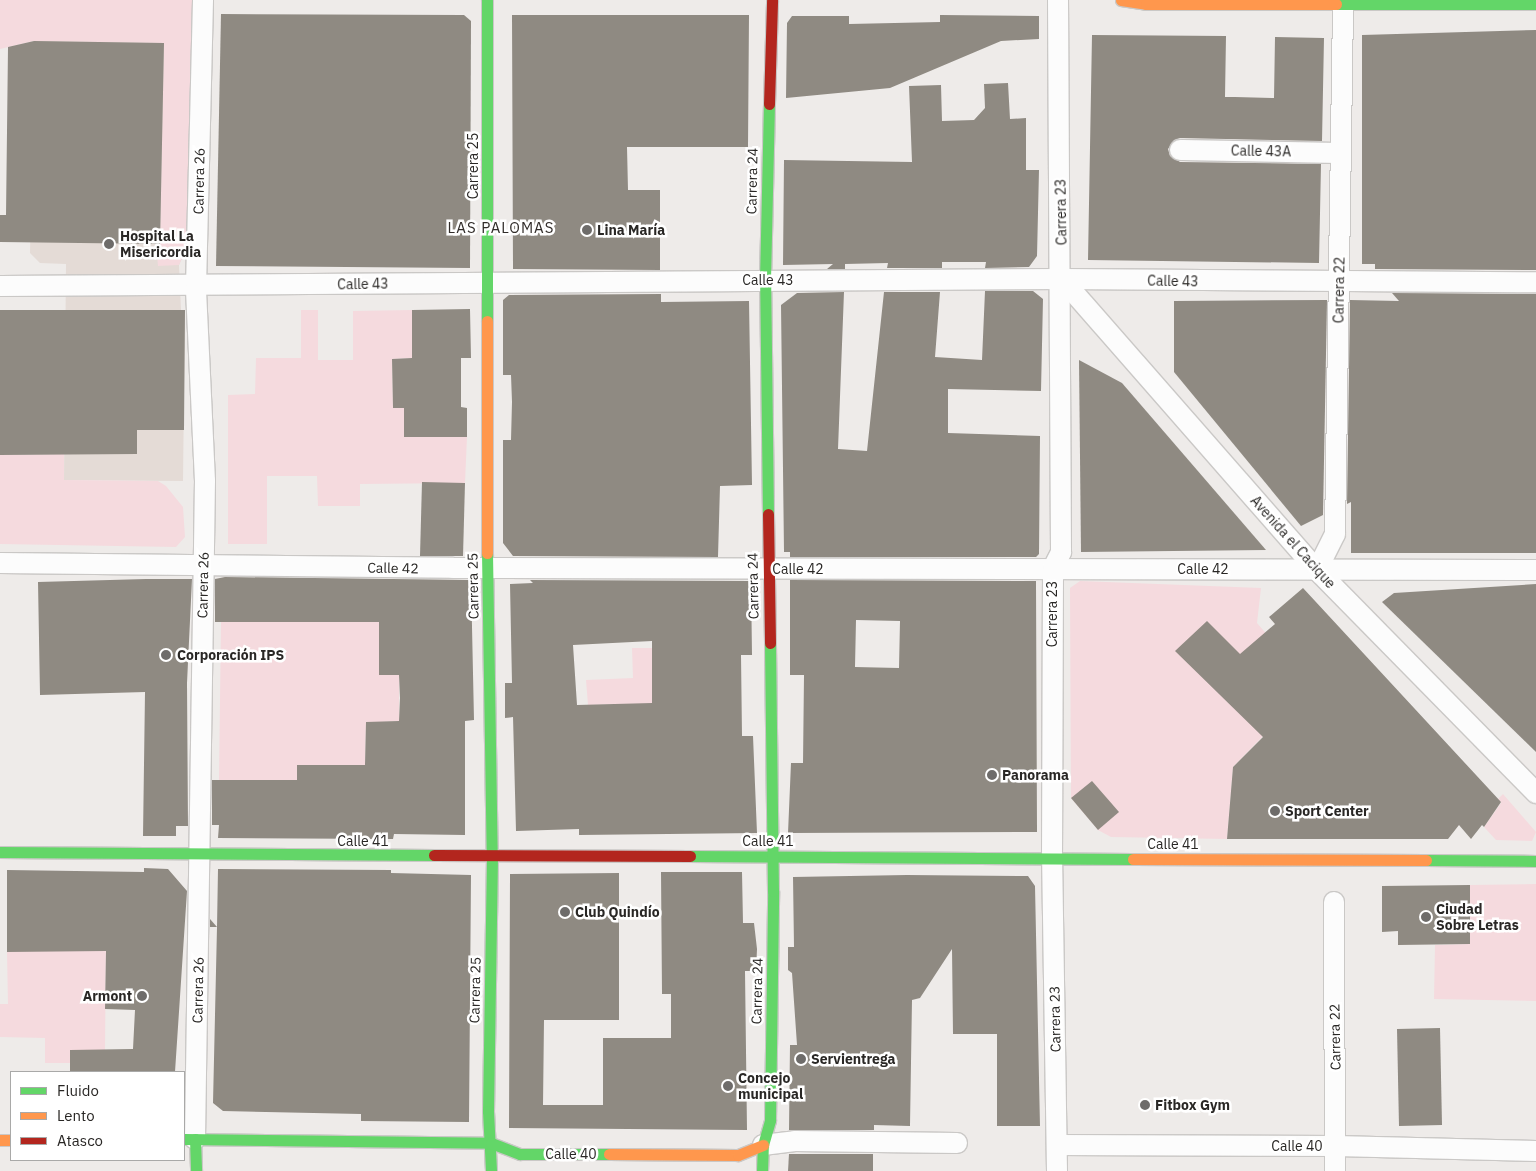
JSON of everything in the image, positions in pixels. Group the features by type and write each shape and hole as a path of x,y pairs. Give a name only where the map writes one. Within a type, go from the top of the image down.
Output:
{"main road":[{"name":"Carrera 25","path":"487,0 488,568 492,856 488,1111 491,1171"},
{"name":"Carrera 24","path":"762,1171 763,1145 770,1120 772,856 765,280 772,0"},
{"path":"1121,0 1146,4 1343,6 1536,4"},
{"name":"Calle 41","path":"0,852 1536,861"},
{"name":"Calle 40","path":"190,1139 491,1143 520,1154 738,1155 763,1145"},
{"name":"Carrera 26","path":"190,1139 196,1171"}],"street":[{"name":"Carrera 26","path":"190,1139 200,854 205,481 196,287 203,0"},
{"name":"Carrera 23","path":"1057,1171 1052,858 1052,568 1061,552 1059,348 1062,279 1058,0"},
{"name":"Carrera 22","path":"1317,570 1335,534 1343,6"},
{"name":"Calle 43A","path":"1180,150 1341,153"},
{"name":"Calle 43","path":"0,286 196,287 488,282 1062,279 1339,283 1536,282"},
{"name":"Avenida el Cacique","path":"1062,279 1317,570 1536,793"},
{"name":"Calle 42","path":"0,563 488,568 1536,570"},
{"name":"Carrera 22","path":"1334,902 1335,1171"},
{"name":"Calle 40","path":"763,1145 795,1141 957,1143"},
{"name":"Calle 40","path":"1057,1145 1336,1146 1536,1151"}],"shaded area":[{"path":"0,0 193,0 187,247 179,265 158,266 156,244 160,243 164,43 34,41 0,49"},
{"name":"Hospital La Misericordia","path":"193,6 187,247 179,265 181,310 185,310 183,481 64,480 66,264 40,263 30,253 34,41"},
{"path":"301,310 318,310 318,360 353,360 353,311 412,310 412,358 392,359 393,408 404,408 404,437 467,437 465,483 360,484 360,506 318,506 317,476 267,476 267,544 228,544 228,395 255,394 256,358 301,358"},
{"path":"64,454 64,480 158,481 166,486 183,507 185,537 176,547 0,544 0,455"},
{"path":"1080,581 1261,588 1257,623 1291,662 1267,732 1233,767 1227,839 1111,837 1098,830 1071,798 1070,588"},
{"path":"221,622 379,622 379,675 399,675 399,721 366,723 365,765 297,780 219,780"},
{"path":"632,648 652,648 653,737 622,704 588,705 586,680 633,678"},
{"path":"1503,794 1536,832 1532,841 1496,840 1484,827 1501,803 1498,799"},
{"path":"1536,884 1536,1001 1434,999 1435,945 1470,944 1470,885"},
{"path":"106,942 105,1050 70,1050 70,1063 45,1063 45,1038 0,1037 0,1004 8,1004 7,952"}],"building":[{"path":"221,14 464,15 471,21 470,268 216,266"},
{"path":"512,15 749,15 748,147 627,147 628,190 660,190 660,270 513,269"},
{"path":"940,15 1039,16 1039,39 1001,41 890,88 786,98 787,23 792,16 849,16 849,24 940,22"},
{"path":"1536,30 1536,270 1375,269 1375,264 1362,264 1362,35"},
{"path":"1092,35 1226,36 1225,97 1274,98 1275,37 1324,38 1322,141 1180,138 1174,140 1168,149 1170,156 1180,162 1321,164 1319,263 1088,260"},
{"path":"34,41 164,43 160,244 0,242 0,215 6,215 8,47"},
{"path":"1008,83 1010,119 1026,118 1026,170 1039,170 1037,256 1029,267 985,268 986,262 942,262 942,268 887,268 888,263 845,264 845,269 827,269 833,264 783,265 784,160 912,162 909,86 941,85 942,121 974,120 985,108 984,84"},
{"path":"985,291 1033,291 1043,299 1041,391 948,389 948,433 1040,436 1039,554 1036,557 790,557 790,552 784,552 781,305 797,293 844,292 838,449 867,451 884,292 940,292 935,357 982,360"},
{"path":"1392,293 1536,294 1536,553 1351,553 1351,502 1347,504 1350,300 1399,301"},
{"path":"661,294 661,302 749,301 752,485 720,486 718,557 513,556 503,543 503,440 511,440 512,402 511,375 503,375 503,300 509,295"},
{"path":"1327,300 1323,515 1301,526 1174,372 1174,301"},
{"path":"470,309 471,358 461,358 461,407 467,408 467,437 404,437 404,408 393,408 392,359 412,358 412,310"},
{"path":"0,310 185,310 184,430 137,430 137,454 0,455"},
{"path":"1079,360 1122,383 1266,550 1081,552"},
{"path":"422,482 465,483 463,556 420,556"},
{"path":"225,577 471,580 474,720 465,721 465,835 394,834 393,839 218,838 219,825 212,825 212,780 297,780 297,765 365,765 366,722 399,721 400,698 399,675 379,675 379,622 215,622 215,579"},
{"path":"192,579 187,683 188,826 176,826 176,836 143,836 145,692 40,695 38,582"},
{"path":"530,580 751,581 752,655 741,655 742,736 753,736 757,833 579,835 579,829 516,831 513,717 505,718 505,683 512,683 510,584 533,583","holes":["652,641 652,703 577,705 573,645"]},
{"path":"790,580 1036,581 1037,832 788,833 791,763 803,763 804,675 790,675","holes":["856,620 900,621 899,668 855,667"]},
{"path":"1536,584 1536,752 1382,602 1394,593"},
{"path":"1303,588 1501,802 1484,827 1482,825 1471,839 1459,825 1448,839 1227,839 1233,767 1263,737 1175,651 1207,621 1240,654 1275,624 1269,617"},
{"path":"1092,781 1119,812 1098,830 1071,798"},
{"path":"144,868 168,869 187,891 175,1071 70,1071 70,1050 133,1049 135,1010 105,1009 106,951 7,952 7,870 144,872"},
{"path":"218,869 391,870 391,873 471,875 469,1122 361,1121 361,1114 223,1111 213,1103"},
{"path":"661,872 742,872 743,923 754,923 757,949 756,971 745,971 747,1130 509,1128 510,874 619,873 619,1020 544,1020 543,1105 603,1105 603,1038 671,1038 671,994 662,994"},
{"path":"907,875 1028,876 1035,886 1040,1126 997,1126 997,1034 953,1034 952,949 920,998 912,1000 910,1126 874,1125 874,1130 789,1130 790,1045 797,1045 792,973 788,970 788,947 794,947 793,877"},
{"name":"Ciudad Sobre Letras","path":"1470,885 1470,944 1398,945 1398,931 1382,932 1382,886"},
{"path":"210,919 217,927 210,927"},
{"path":"1440,1028 1442,1125 1399,1126 1397,1029"},
{"path":"789,1154 873,1154 873,1171 788,1171"}],"traffic: fast":[{"path":"487,0 487,321"},
{"path":"1336,4 1536,4"},
{"path":"768,514 765,280 769,104"},
{"path":"487,553 492,857 488,1111 491,1171"},
{"path":"762,1171 763,1145 770,1120 773,891 770,643"},
{"path":"0,852 434,855"},
{"path":"690,856 1133,859"},
{"path":"1426,860 1536,861"},
{"path":"185,1139 491,1143 520,1154 609,1154"},
{"path":"195,1139 196,1171"}],"traffic: slow":[{"path":"1121,0 1146,4 1336,4"},
{"path":"487,321 487,553"},
{"path":"1133,859 1426,860"},
{"path":"0,1140 10,1140"},
{"path":"609,1154 738,1155 763,1145"}],"traffic: jam":[{"path":"769,104 772,0"},
{"path":"768,514 770,643"},
{"path":"434,855 690,856"}],"place":[{"name":"Lina María","path":"587,230"},
{"name":"Hospital La Misericordia","path":"109,244"},
{"name":"Corporación IPS","path":"166,655"},
{"name":"Panorama","path":"992,775"},
{"name":"Sport Center","path":"1275,811"},
{"name":"Club Quindío","path":"565,912"},
{"name":"Ciudad Sobre Letras","path":"1426,917"},
{"name":"Armont","path":"142,996"},
{"name":"Servientrega","path":"801,1059"},
{"name":"Concejo municipal","path":"728,1086"},
{"name":"Fitbox Gym","path":"1145,1105"}],"district":[{"name":"LAS PALOMAS","path":"501,228"}]}
